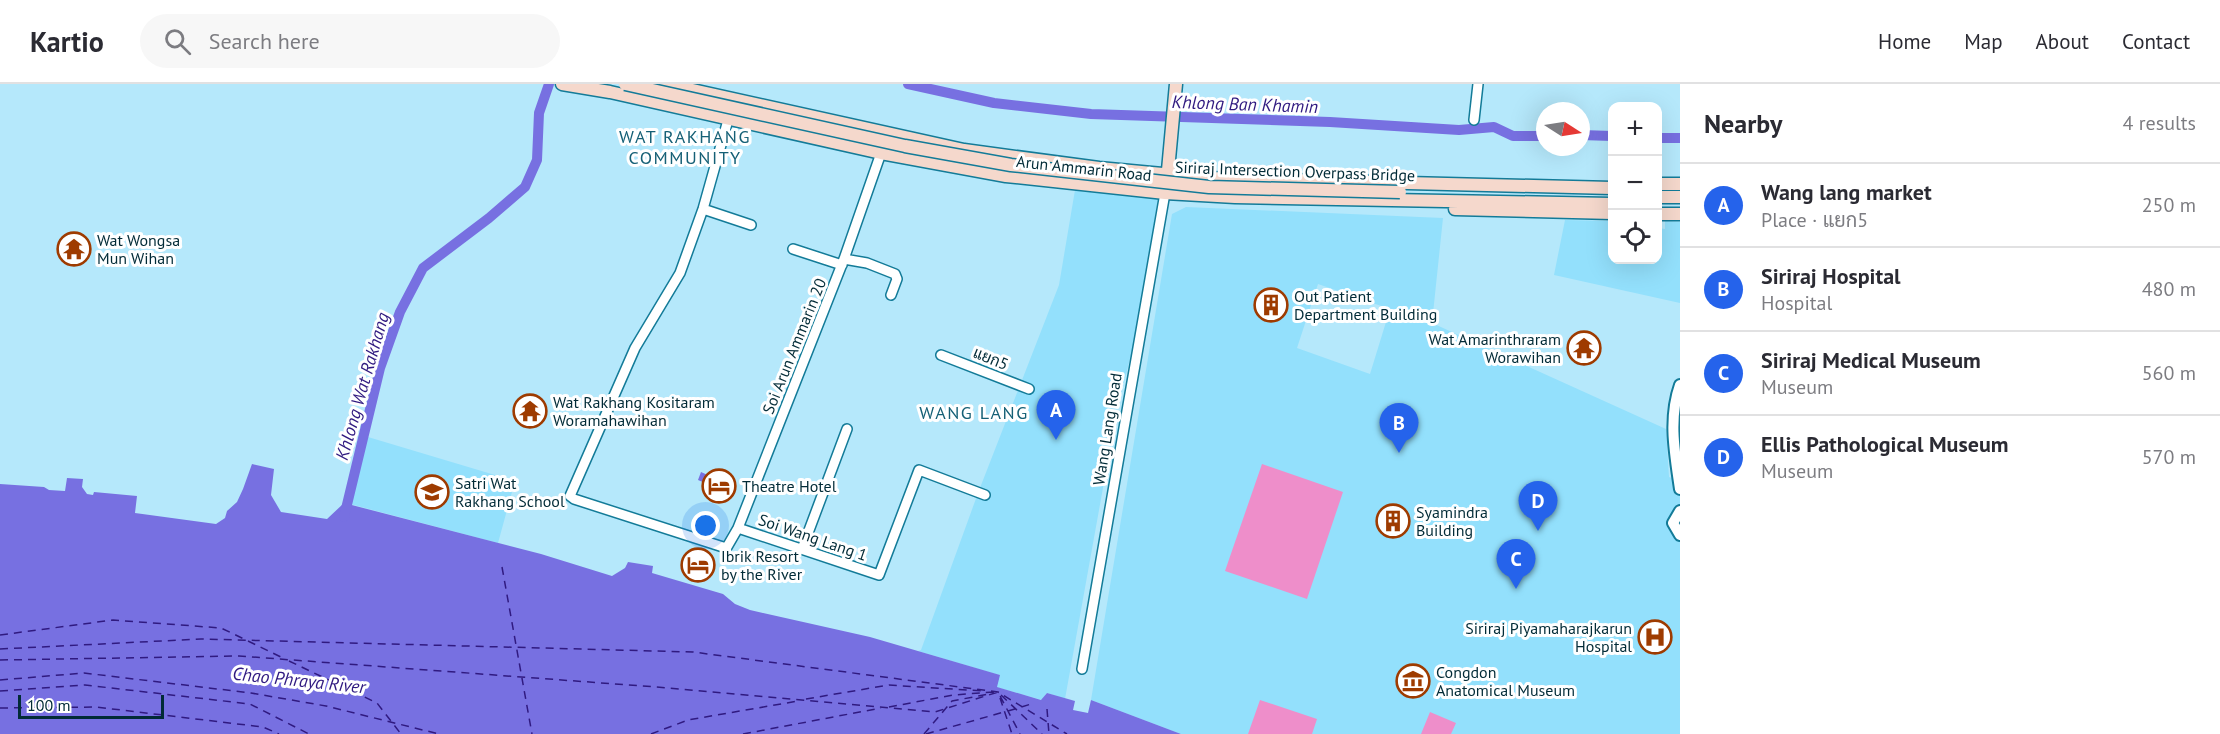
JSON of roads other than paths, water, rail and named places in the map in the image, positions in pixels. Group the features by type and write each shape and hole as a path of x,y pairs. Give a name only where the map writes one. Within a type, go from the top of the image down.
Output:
{"main road":[{"name":"Arun Ammarin Road","path":"562,84 584,86 728,120 980,173 1165,193 1424,202 1608,204"},
{"name":"Siriraj Intersection Overpass Bridge","path":"625,84 942,154 1126,179 1233,188 1608,196"},
{"name":"Arun Ammarin Road","path":"665,84 993,155 1168,176 1465,186 1608,186"},
{"path":"1165,193 1176,84"},
{"path":"728,120 734,99"},
{"path":"1431,185 1474,178 1608,186"},
{"path":"1662,184 1680,184"},
{"path":"1662,189 1680,189"},
{"path":"1662,196 1680,197"},
{"path":"1424,202 1471,210 1608,213"},
{"path":"1662,204 1680,205"},
{"path":"1662,214 1680,214"}],"street":[{"path":"1474,120 1478,84"},
{"path":"728,120 703,209 751,225"},
{"name":"Soi Arun Ammarin 20","path":"703,209 680,273 635,348 570,496 727,547 738,528 843,262 881,153"},
{"name":"Wang Lang Road","path":"1082,669 1165,193"},
{"path":"793,249 843,262 867,263 895,274 897,279 891,295"},
{"name":"แยก5","path":"941,355 1029,389"},
{"path":"1680,384 1674,407 1673,428 1680,489"},
{"path":"802,549 847,429"},
{"name":"Soi Wang Lang 1","path":"738,528 879,574 919,470 985,495"},
{"path":"1680,512 1673,523 1680,535"}],"water":[{"name":"Chao Phraya River","path":"252,464 274,469 271,495 281,512 327,519 344,503 541,554 612,576 625,568 628,562 653,566 652,573 723,594 735,604 750,610 870,637 1000,675 997,687 1041,700 1047,693 1075,701 1073,710 1088,713 1091,700 1181,734 0,734 0,484 65,491 67,478 83,479 82,487 87,494 93,495 94,492 137,496 135,513 216,524 225,518 227,511 237,502"},
{"path":"701,472 723,482 719,489 698,480"}],"waterway":[{"name":"Khlong Wat Rakhang","path":"344,517 380,368 400,312 423,268 489,218 525,187 537,160 539,113 549,84"},
{"name":"Khlong Ban Khamin","path":"908,84 994,103 1091,114 1330,122 1459,130 1494,127 1513,136 1536,136"},
{"name":"Khlong Ban Khamin","path":"1590,135 1608,136"},
{"name":"Khlong Ban Khamin","path":"1662,138 1680,138"}],"place":[{"name":"Wat Wongsa Mun Wihan","path":"74,249"},
{"name":"Out Patient Department Building","path":"1271,305"},
{"name":"Wat Amarinthraram Worawihan","path":"1584,348"},
{"name":"Wat Rakhang Kositaram Woramahawihan","path":"530,411"},
{"name":"Wang lang market","path":"1056,440"},
{"name":"Siriraj Hospital","path":"1399,453"},
{"name":"Theatre Hotel","path":"719,486"},
{"name":"Satri Wat Rakhang School","path":"432,492"},
{"name":"Syamindra Building","path":"1393,521"},
{"name":"Ellis Pathological Museum","path":"1538,531"},
{"name":"Ibrik Resort by the River","path":"698,565"},
{"name":"Siriraj Medical Museum","path":"1516,589"},
{"name":"Siriraj Piyamaharajkarun Hospital","path":"1655,637"},
{"name":"Congdon Anatomical Museum","path":"1413,681"}],"district":[{"name":"WAT RAKHANG COMMUNITY","path":"685,146"},
{"name":"WANG LANG","path":"974,412"}]}
